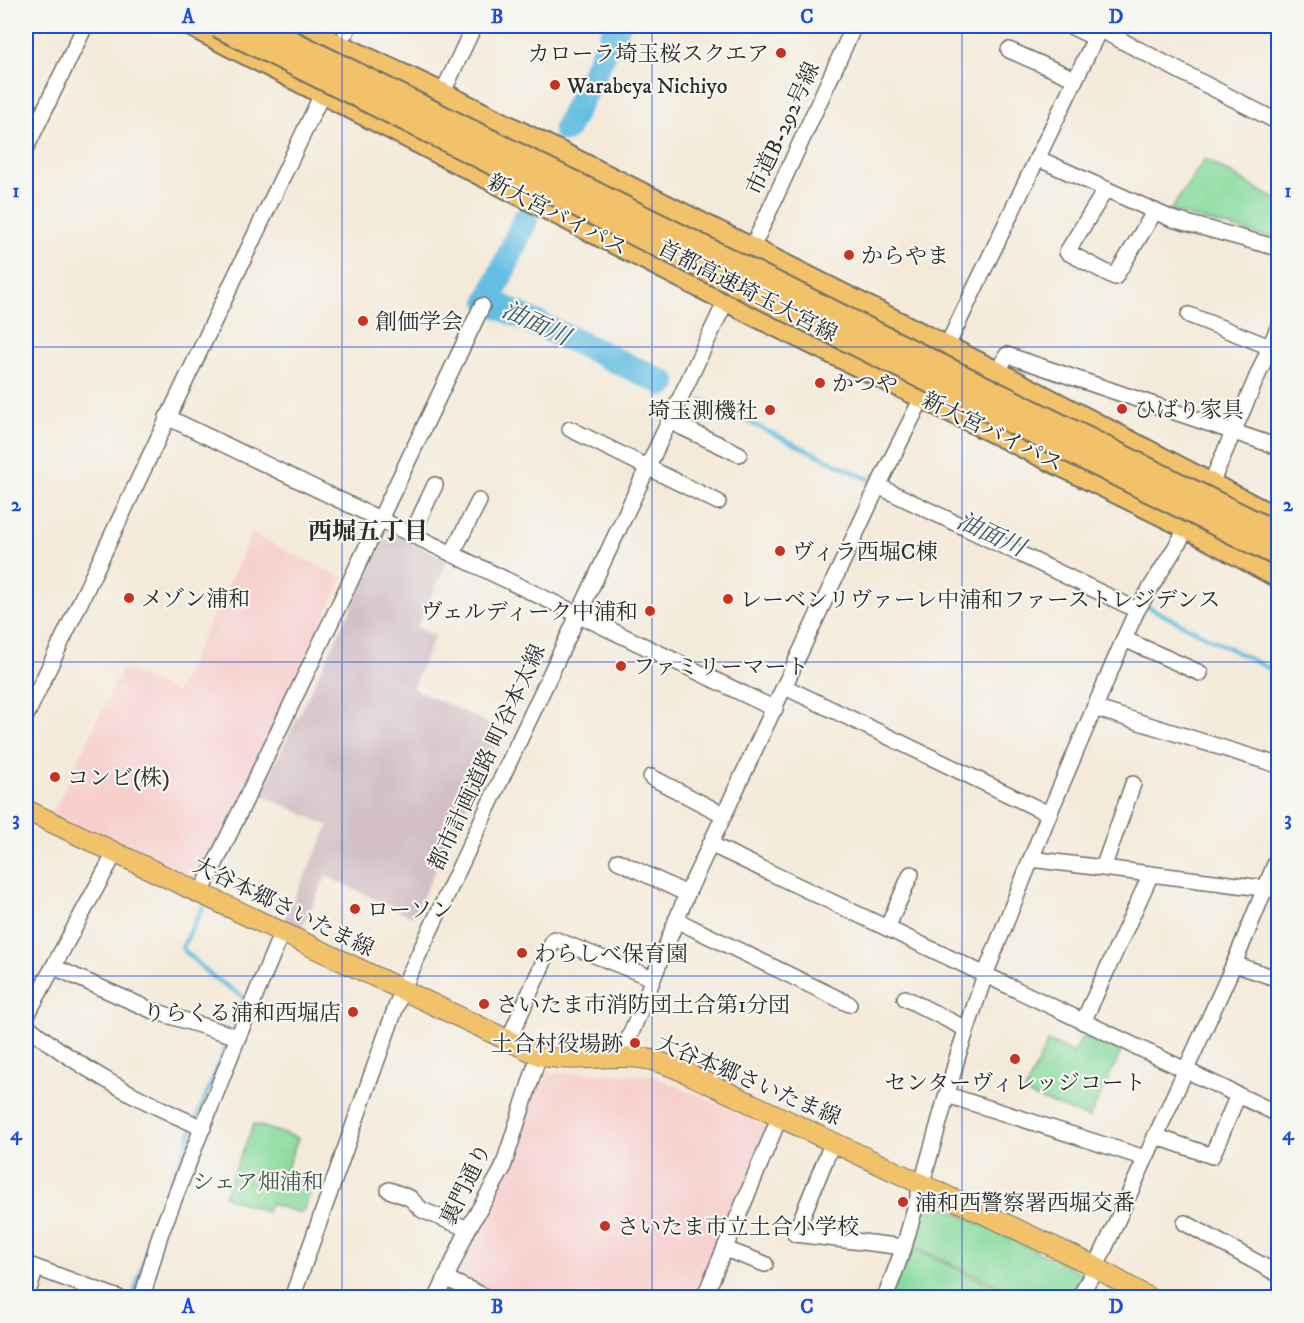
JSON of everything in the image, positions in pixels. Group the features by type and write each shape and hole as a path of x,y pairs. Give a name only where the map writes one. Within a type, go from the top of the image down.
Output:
{"highway":[{"name":"新大宮バイパス","path":"193,26 726,300 1188,527 1278,576"},
{"name":"首都高速埼玉大宮線","path":"218,26 1278,555"},
{"name":"首都高速埼玉大宮線","path":"260,26 1278,534"},
{"path":"296,26 442,94 998,373 1278,520"},
{"path":"417,143 442,94"},
{"path":"578,163 648,225 789,297 835,345 862,366"}],"main road":[{"name":"大谷本郷さいたま線","path":"26,810 539,1055 560,1060 621,1058 656,1061 780,1116 1096,1267 1149,1298"}],"street":[{"path":"26,148 30,128 85,26"},
{"path":"442,94 474,26"},
{"name":"市道B-292号線","path":"751,249 854,26"},
{"path":"1070,26 1098,31 1278,122"},
{"path":"946,348 1098,31"},
{"path":"1009,50 1075,79"},
{"path":"26,716 323,92"},
{"path":"1037,158 1172,219 1278,248"},
{"path":"1106,189 1067,252 1115,277 1155,211"},
{"name":"都市計画道路 町谷本太線","path":"292,1298 402,990 751,249"},
{"path":"201,893 482,306"},
{"path":"1189,315 1270,348"},
{"path":"1210,486 1231,432 1278,328"},
{"path":"998,373 1007,356 1278,447"},
{"path":"621,1058 687,894 878,485 923,396"},
{"path":"167,417 775,709"},
{"path":"669,421 739,454"},
{"path":"570,429 718,502"},
{"path":"412,534 435,485"},
{"path":"878,485 1140,606"},
{"path":"452,554 479,501"},
{"path":"885,1298 904,1247 966,1029 985,975 1049,813 1124,639 1140,606 1188,527"},
{"path":"1124,639 1200,674"},
{"path":"785,687 1049,813"},
{"path":"1094,708 1278,765"},
{"path":"651,777 724,814"},
{"path":"1103,868 1133,784"},
{"path":"710,844 1278,1114"},
{"path":"26,1017 115,853"},
{"path":"1079,1298 1096,1267 1234,964 1273,889 1278,857"},
{"path":"1031,859 1273,889"},
{"path":"618,861 687,894"},
{"path":"887,928 911,874"},
{"path":"1083,1022 1151,874"},
{"path":"676,920 849,1004"},
{"path":"142,1298 160,1235 198,1125 234,1035 282,932"},
{"path":"508,1041 554,939 652,978"},
{"path":"1234,964 1278,979"},
{"path":"54,967 151,1010 234,1035"},
{"path":"905,998 966,1029"},
{"path":"26,1025 62,1054 126,1092 198,1125"},
{"name":"裏門通り","path":"436,1298 468,1229 502,1170 539,1055"},
{"path":"947,1095 1146,1158"},
{"path":"1155,1136 1212,1156 1238,1095"},
{"path":"704,1298 780,1116"},
{"path":"833,1141 795,1234 904,1247"},
{"path":"389,1190 410,1198 422,1210 468,1229"},
{"path":"1185,1223 1278,1274"},
{"path":"725,1249 765,1264"},
{"path":"26,1298 31,1266 119,1298"},
{"path":"445,1278 488,1298"}],"shaded area":[{"path":"389,531 448,560 417,627 435,636 412,688 503,730 413,917 326,876 300,931 282,923 329,826 260,794"},
{"path":"252,534 343,578 197,884 52,815 122,668 176,693"},
{"name":"さいたま市立土合小学校","path":"539,1072 652,1075 771,1128 700,1297 495,1297 454,1280 506,1173"}],"green space":[{"path":"1205,159 1278,201 1278,240 1170,211"},
{"path":"1084,1034 1122,1050 1089,1118 1024,1093 1048,1041 1074,1053"},
{"name":"シェア畑浦和","path":"254,1124 298,1138 284,1176 313,1186 302,1213 270,1204 267,1212 224,1196"},
{"path":"925,1197 1083,1274 1070,1297 999,1297 1004,1288 911,1245"},
{"path":"910,1247 1000,1289 996,1297 889,1298"}],"waterway":[{"name":"油面川","path":"566,129 617,26"},
{"name":"油面川","path":"525,220 489,301 664,383"},
{"name":"油面川","path":"491,308 494,303"},
{"name":"油面川","path":"702,400 877,483"},
{"name":"油面川","path":"1144,605 1278,673"},
{"path":"203,907 182,948 209,974 246,999 235,1026"},
{"path":"133,1298 153,1232 228,1042"}],"place":[{"name":"カローラ埼玉桜スクエア","path":"781,53"},
{"name":"Warabeya Nichiyo","path":"555,85"},
{"name":"からやま","path":"849,255"},
{"name":"創価学会","path":"363,321"},
{"name":"かつや","path":"820,383"},
{"name":"ひばり家具","path":"1122,409"},
{"name":"埼玉測機社","path":"770,410"},
{"name":"ヴィラ西堀C棟","path":"780,551"},
{"name":"メゾン浦和","path":"129,598"},
{"name":"レーベンリヴァーレ中浦和ファーストレジデンス","path":"728,599"},
{"name":"ヴェルディーク中浦和","path":"650,611"},
{"name":"ファミリーマート","path":"621,666"},
{"name":"コンビ(株)","path":"55,777"},
{"name":"ローソン","path":"355,909"},
{"name":"わらしべ保育園","path":"522,953"},
{"name":"さいたま市消防団土合第1分団","path":"484,1004"},
{"name":"りらくる浦和西堀店","path":"353,1012"},
{"name":"土合村役場跡","path":"635,1043"},
{"name":"センターヴィレッジコート","path":"1015,1059"},
{"name":"浦和西警察署西堀交番","path":"903,1202"},
{"name":"さいたま市立土合小学校","path":"605,1226"}],"district":[{"name":"西堀五丁目","path":"368,531"}]}
